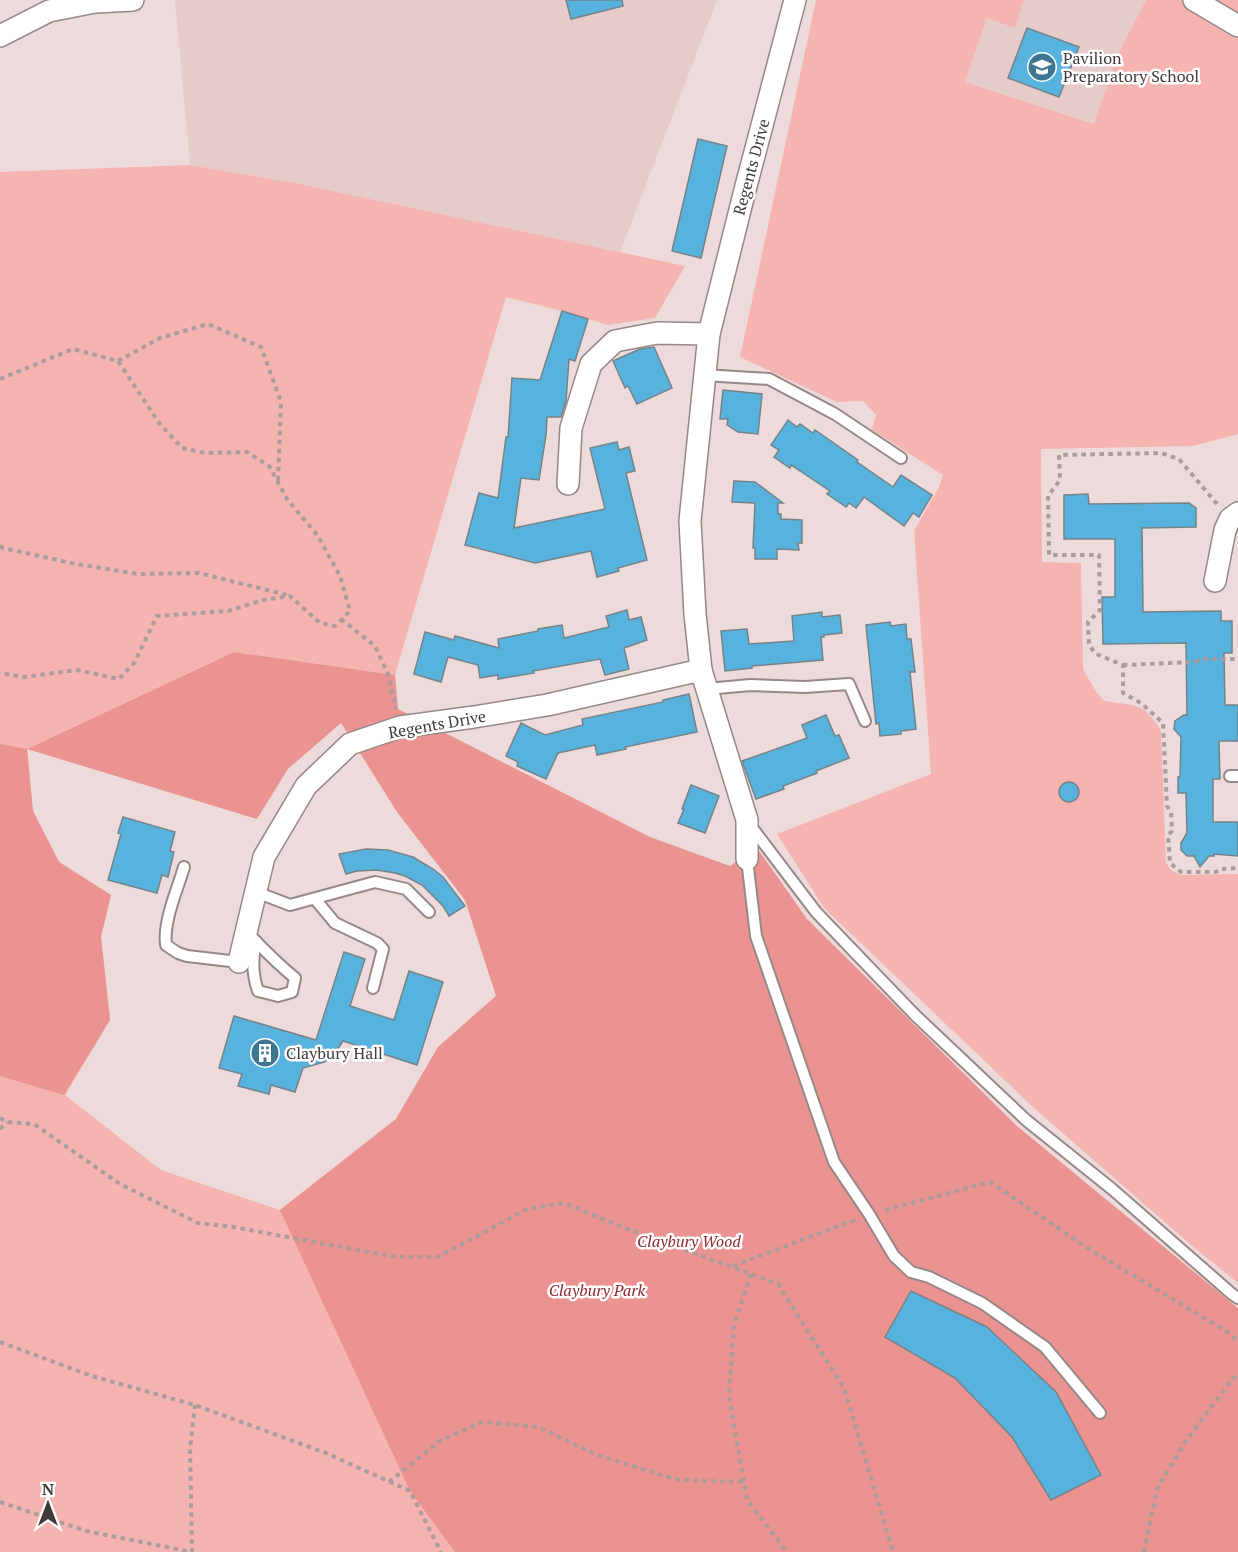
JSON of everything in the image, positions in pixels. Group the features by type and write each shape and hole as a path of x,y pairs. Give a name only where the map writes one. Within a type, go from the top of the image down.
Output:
{"street":[{"path":"0,36 48,11 94,2 133,0"},
{"name":"Regents Drive","path":"747,859 747,820 704,679 695,614 690,521 709,334 744,190 795,0"},
{"path":"1194,0 1238,26"},
{"path":"568,484 571,428 591,364 615,341 657,333 709,334"},
{"path":"1215,581 1225,530 1234,516"},
{"name":"Regents Drive","path":"239,962 251,936 256,892 264,857 306,786 350,744 400,727 704,679"}],"lane":[{"path":"704,375 769,379 836,414 901,458"},
{"path":"704,679 750,685 805,687 849,684 865,721"},
{"path":"747,820 816,912 915,1015 1026,1120 1113,1189 1238,1298"},
{"path":"747,859 756,936 834,1162 894,1256 911,1272 929,1277 982,1303 1045,1347 1100,1413"},
{"path":"184,867 167,924 166,945 187,956 239,962"},
{"path":"256,892 290,905 375,882 406,889 429,912"},
{"path":"315,898 335,923 377,943 384,949 373,988"},
{"path":"251,936 276,962 296,978 292,992 278,996 258,990 253,977 254,952 251,936"}],"path":[{"path":"0,379 73,350 118,361 160,338 208,324 261,347 281,402 278,482"},
{"path":"0,546 76,564 138,574 199,573 290,596 320,624 334,626 350,611 340,576 318,536 287,499 268,466 247,452 205,453 182,448 159,423 118,361"},
{"path":"1234,516 1179,459 1161,453 1059,455 1060,480 1048,496 1049,555 1099,555 1100,610 1088,622 1089,645 1096,654 1123,665 1238,658"},
{"path":"0,673 24,677 77,670 118,679 134,663 157,616 228,611 263,600 290,596"},
{"path":"341,619 375,646 388,674 400,727"},
{"path":"1123,665 1123,693 1141,703 1163,723 1167,806 1171,812 1172,831 1168,836 1170,862 1180,872 1216,872 1220,869 1238,868"},
{"path":"0,1118 7,1122 34,1124 120,1185 198,1223 263,1232 396,1257 438,1257 527,1209 564,1203 778,1284 844,1388 893,1552"},
{"path":"0,1129 7,1122"},
{"path":"732,1267 869,1214 990,1182 1089,1249 1231,1334 1238,1342"},
{"path":"751,1274 734,1325 729,1395 747,1500 787,1552"},
{"path":"0,1342 92,1376 195,1405 326,1453 410,1491 441,1552"},
{"path":"1144,1552 1157,1489 1185,1442 1233,1378 1238,1376"},
{"path":"0,1502 86,1531 192,1552 189,1449 195,1405"},
{"path":"389,1482 441,1440 483,1422 538,1428 597,1455 678,1480 744,1482"}],"shaded area":[{"path":"175,0 717,0 620,252 295,183 190,165"},
{"name":"Pavilion Preparatory School","path":"1024,0 1146,0 1119,52 1095,124 965,82 987,18 1015,27"}],"green space":[{"path":"816,0 1024,0 1015,28 987,18 965,82 1094,124 1119,52 1146,0 1238,0 1238,434 1193,446 1041,449 1042,562 1081,563 1083,669 1104,701 1131,705 1143,710 1155,721 1161,731 1166,863 1171,870 1181,875 1238,874 1238,1283 1034,1108 824,908 777,834 931,774 914,531 939,487 943,475 872,430 876,415 863,401 837,402 740,357"},
{"name":"Claybury Park","path":"190,165 295,183 685,266 655,318 608,325 506,297 395,675 234,652 27,749 33,811 59,862 111,895 101,937 110,1020 65,1095 161,1170 280,1210 396,1119 438,1047 496,996 994,1552 0,1552 0,172"},
{"name":"Claybury Wood","path":"234,652 395,675 398,709 650,837 730,866 757,848 807,919 1017,1126 1238,1308 1238,1552 455,1552 410,1491 280,1210 396,1119 438,1047 496,996 465,900 397,812 341,723 288,769 257,819 27,749"},
{"path":"0,744 27,749 33,811 59,862 111,895 101,937 110,1020 64,1095 0,1076"}],"building":[{"path":"566,0 622,0 623,6 571,19"},
{"path":"1027,28 1079,47 1059,97 1008,78"},
{"path":"698,139 727,146 701,258 672,251"},
{"path":"562,311 588,319 575,361 569,359 566,401 561,417 547,417 539,480 521,478 514,528 605,509 590,448 617,442 619,450 629,447 635,471 626,473 647,560 597,577 591,551 535,563 465,545 479,493 498,498 506,437 508,437 512,378 540,380"},
{"path":"654,347 672,388 637,404 628,386 625,388 613,361 640,349"},
{"path":"723,390 762,394 758,434 738,432 727,425 728,419 720,419"},
{"path":"788,420 797,427 800,424 813,433 815,430 893,487 901,475 932,495 919,517 913,513 904,526 864,497 856,508 849,503 846,507 827,494 830,491 791,465 790,468 774,457 779,450 771,445"},
{"path":"734,481 755,482 783,503 778,503 778,514 781,514 781,519 802,520 802,543 798,543 799,550 777,549 777,559 755,559 755,548 753,548 755,503 732,502"},
{"path":"1088,494 1089,504 1189,503 1196,508 1196,527 1142,528 1143,612 1221,611 1221,621 1232,621 1232,653 1224,653 1225,705 1238,705 1238,741 1219,741 1220,779 1213,779 1213,822 1238,822 1238,856 1214,854 1214,856 1209,856 1200,867 1194,856 1187,856 1181,850 1181,843 1187,833 1186,793 1178,793 1181,737 1174,729 1175,721 1187,715 1186,643 1103,644 1102,597 1115,597 1115,539 1064,539 1064,495"},
{"path":"627,610 629,620 641,617 647,640 624,648 629,669 605,675 600,659 498,679 498,675 480,678 478,665 448,657 441,682 414,674 425,632 454,640 455,636 499,648 498,639 538,631 538,629 562,625 564,638 609,627 606,616"},
{"path":"822,612 822,617 840,615 842,633 821,637 823,660 752,666 752,668 725,671 721,631 747,629 749,644 794,641 792,616"},
{"path":"890,622 891,626 906,624 907,639 911,639 915,672 910,672 916,729 901,731 901,734 880,736 879,723 876,724 866,625"},
{"path":"689,694 697,732 597,755 595,745 558,753 546,779 517,766 518,762 506,756 521,723 545,735 583,725 582,719 663,702 663,700"},
{"path":"826,715 835,736 839,735 849,758 783,786 784,789 756,799 742,761 807,738 802,725"},
{"path":"1069,782 1076,785 1079,792 1076,799 1069,802 1062,799 1059,792 1062,785"},
{"path":"691,785 719,796 705,833 678,823"},
{"path":"123,817 175,832 170,851 174,852 168,877 162,875 157,893 108,880 121,834 118,833"},
{"path":"366,849 388,850 413,857 443,877 465,906 449,916 443,906 422,885 405,876 377,870 346,874 339,854"},
{"path":"344,952 365,959 350,1006 394,1020 409,971 443,982 417,1065 343,1041 334,1055 324,1062 303,1068 295,1092 271,1085 269,1094 238,1086 242,1074 219,1068 234,1016 316,1040"},
{"path":"911,1291 987,1327 1056,1392 1101,1475 1051,1500 1012,1437 955,1378 885,1337"}],"place":[{"name":"Pavilion Preparatory School","path":"1042,67"},
{"name":"Claybury Hall","path":"265,1053"}]}
